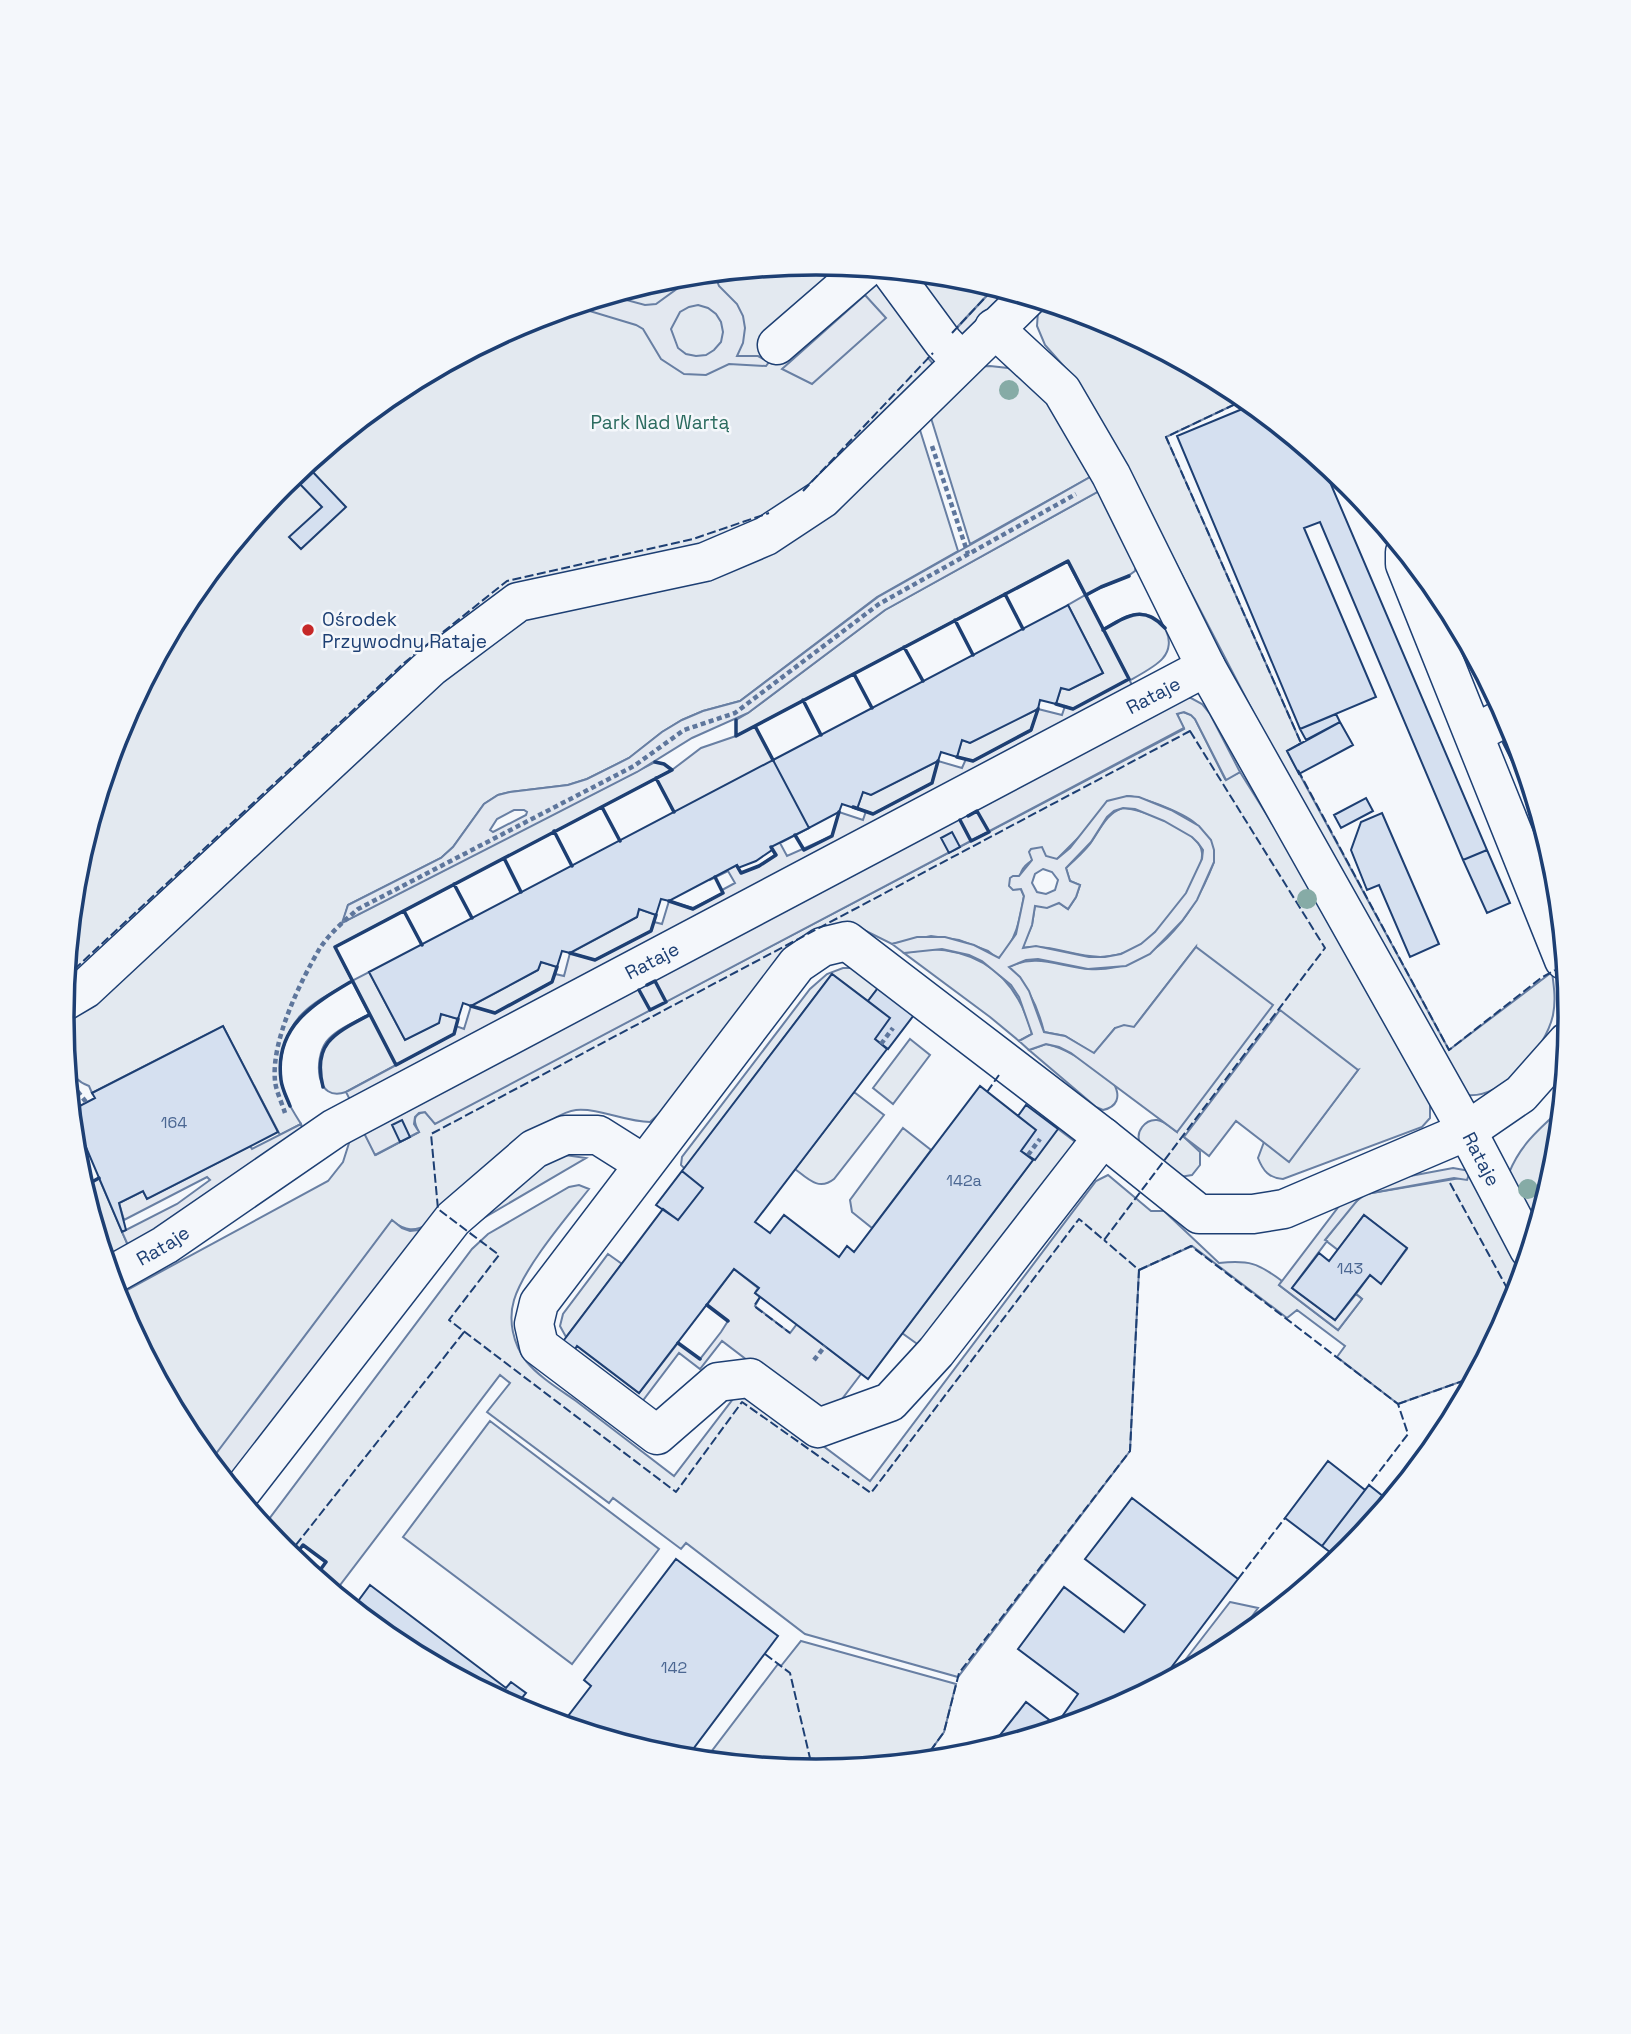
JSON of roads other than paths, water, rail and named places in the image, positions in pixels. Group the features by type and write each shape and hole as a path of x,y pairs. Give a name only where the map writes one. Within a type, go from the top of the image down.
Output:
{"street":[{"path":"777,345 856,277"},
{"path":"897,280 943,342 961,360"},
{"path":"74,995 85,989 432,667 518,602 705,562 766,536 822,499 1021,304"},
{"name":"Rataje","path":"994,328 1062,391 1111,475 1206,667 1467,1131 1524,1237"},
{"path":"1410,574 1490,726 1551,918"},
{"name":"Rataje","path":"119,1271 165,1245 335,1128 1206,667"},
{"path":"1102,1136 936,1352 890,1402 818,1428 750,1378 718,1382 657,1435 539,1346 534,1324 539,1303 797,964 822,947 847,941 1102,1136 1199,1214 1253,1214 1284,1209 1467,1131 1521,1094 1556,1054"},
{"path":"244,1489 453,1219 534,1149 565,1135 598,1135 644,1164"}],"place":[{"name":"Ośrodek Przywodny Rataje","path":"308,630"}],"park label":[{"name":"Park Nad Wartą","path":"660,422"}]}
